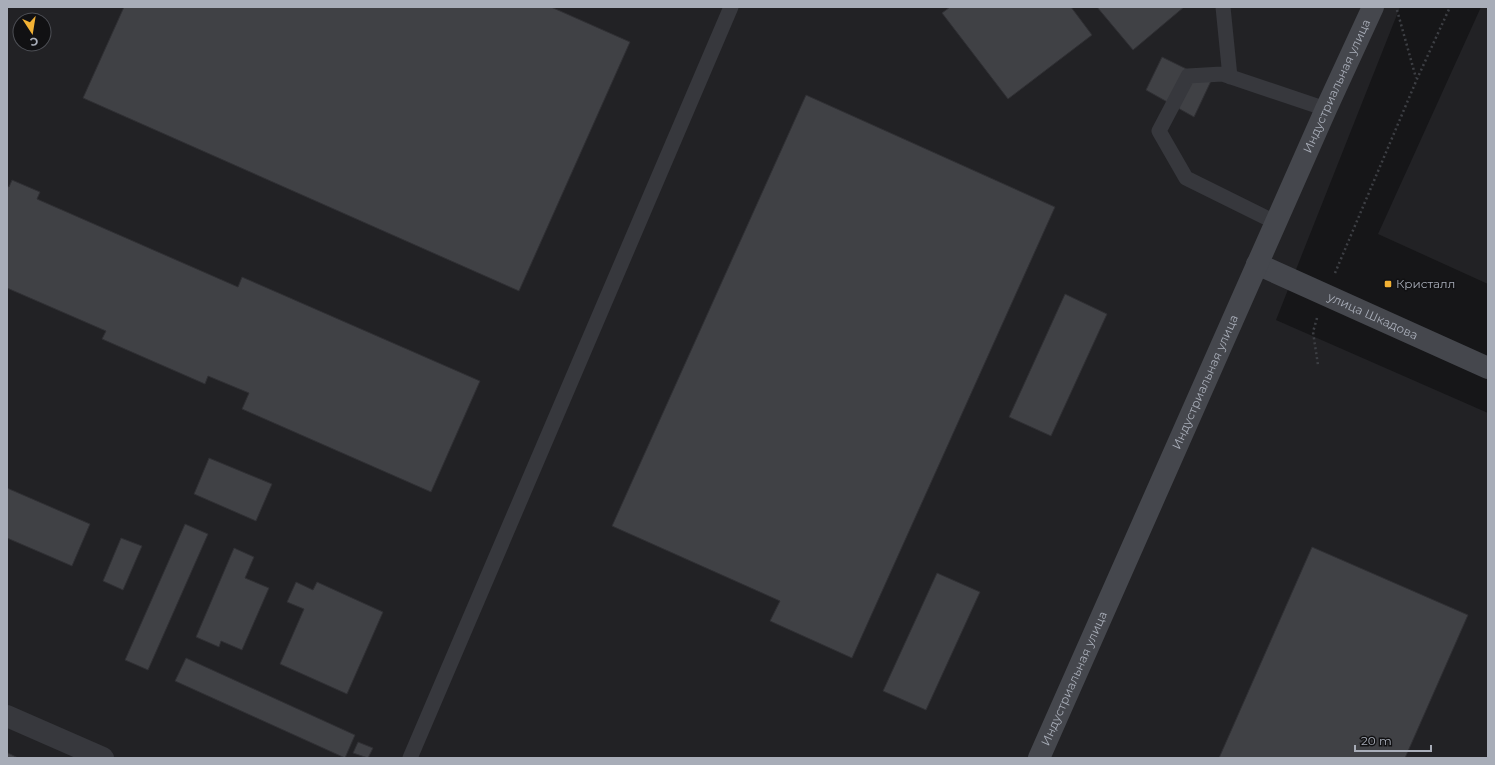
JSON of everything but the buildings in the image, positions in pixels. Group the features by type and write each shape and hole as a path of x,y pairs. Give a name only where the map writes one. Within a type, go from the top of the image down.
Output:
{"main road":[{"name":"Индустриальная улица","path":"1038,758 1326,108 1373,7"},
{"name":"улица Шкадова","path":"1257,264 1488,368"}],"street":[{"path":"7,716 103,758"}],"lane":[{"path":"410,758 731,7"},
{"path":"1224,7 1230,77"},
{"path":"1276,222 1186,178 1159,131 1188,76 1222,74 1326,108"}],"path":[{"path":"1396,7 1417,79"},
{"path":"1318,365 1312,332 1325,295 1417,79 1450,7"}],"shaded area":[{"path":"7,7 1400,7 1276,320 1488,413 1488,758 7,758"},
{"path":"1481,7 1488,7 1488,284 1378,234"}],"place":[{"name":"Кристалл","path":"1388,284"}]}
